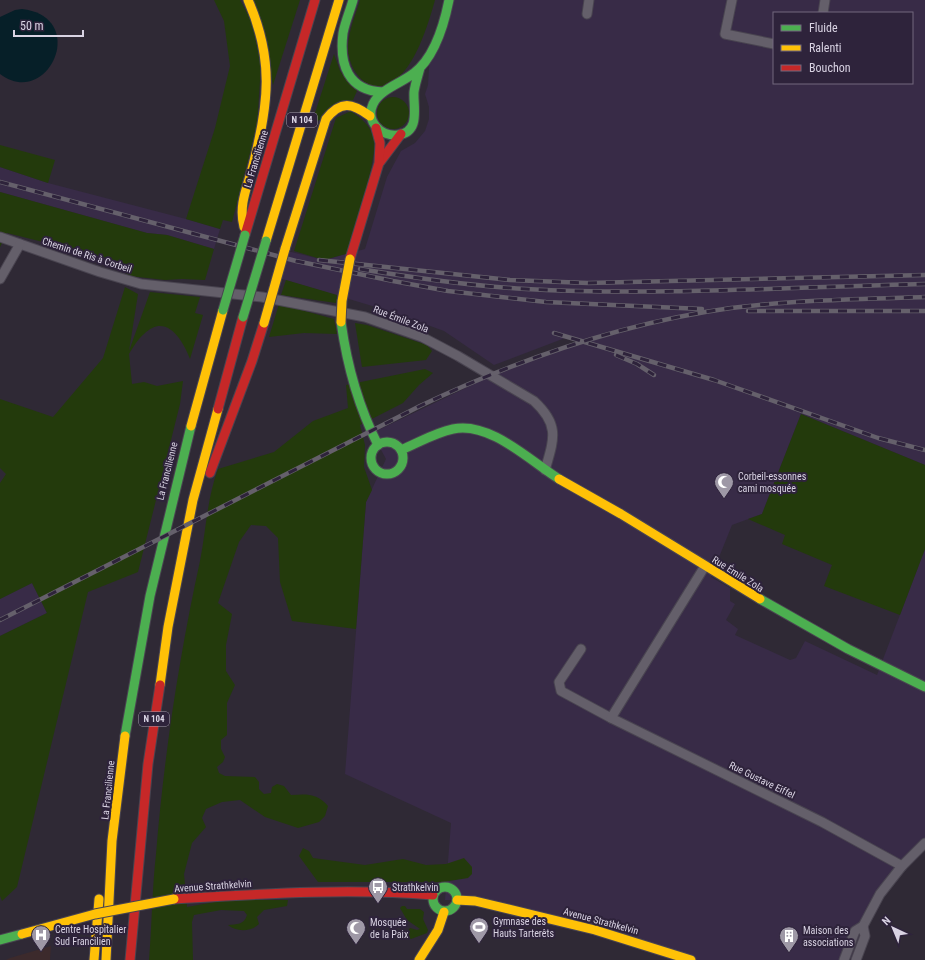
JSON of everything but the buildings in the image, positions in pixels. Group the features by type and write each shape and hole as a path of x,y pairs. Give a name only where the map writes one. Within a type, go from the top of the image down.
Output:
{"main road":[{"path":"245,235 240,212 261,135 268,87 265,46 260,24 248,0"},
{"name":"La Francilienne","path":"106,960 110,882 120,771 146,617 172,495 222,310 315,0"},
{"name":"N 104","path":"130,960 148,764 168,627 184,552 193,500 243,317 339,0"},
{"path":"353,0 344,32 342,48 346,67 354,82 359,87 373,93 396,90 407,95 415,104"},
{"path":"379,163 401,134 412,126 416,112 414,93 420,68 439,34 449,0"},
{"path":"370,116 373,102 387,91 404,82 420,68"},
{"path":"184,552 227,425 249,370 326,119 335,108 347,105 358,107 370,116 376,128 380,143 379,163 350,259 342,301 341,322 351,376 364,416 378,445"},
{"path":"376,128 387,135 401,134"},
{"name":"Rue Émile Zola","path":"400,450 445,430 460,428 475,429 497,439 545,470 627,517 780,612 854,653 925,687"},
{"path":"387,442 393,444 400,450 403,459 401,467 392,474 386,475 375,470 371,459 374,448 378,445 387,442"},
{"path":"94,960 98,900 110,882"},
{"path":"419,960 438,930 444,912 455,907 458,900 455,892 448,887 439,888 433,895 432,900 436,908 444,912"},
{"name":"Avenue Strathkelvin","path":"0,940 95,914 174,899 280,893 408,893 433,895"},
{"name":"Avenue Strathkelvin","path":"458,900 484,903 595,930 691,960"}],"street":[{"path":"587,14 589,0"},
{"path":"732,0 725,34 773,44"},
{"path":"823,12 825,0"},
{"name":"Chemin de Ris à Corbeil","path":"0,237 100,272 141,284 169,286"},
{"path":"0,279 20,244"},
{"name":"Rue Émile Zola","path":"169,286 262,297 358,316 422,337 458,356 534,401 544,410 554,431 553,443 545,470"},
{"path":"611,718 705,566"},
{"name":"Rue Gustave Eiffel","path":"581,649 559,682 561,691 611,718 822,822 902,866"},
{"path":"856,960 865,936 864,926 880,894 902,866 925,842"},
{"path":"844,960 855,931 864,926"}],"shaded area":[{"path":"449,0 925,0 925,465 801,414 762,514 732,525 711,577 730,588 730,601 735,604 726,620 738,629 735,635 790,660 796,658 805,641 877,675 925,549 925,843 909,859 863,926 850,960 691,960 457,900 445,900 451,823 345,774 366,502 386,459 372,433 480,381 540,357 584,343 565,338 494,365 444,331 389,311 272,276 279,249 324,260 365,249 387,177 401,151 415,143 425,131 429,119 429,107 425,94 428,85 430,52"},
{"path":"0,167 48,183 220,229 214,249 167,235 147,233 0,192"},
{"path":"32,583 47,613 0,636 0,599"},
{"name":"Centre Hospitalier Sud Francilien","path":"51,946 50,960 6,960 10,958"}],"green space":[{"path":"214,0 240,0 252,22 261,65 257,126 232,222 223,220 220,229 186,219 215,128 230,66 224,21"},
{"path":"253,0 300,0 273,85"},
{"path":"360,0 435,0 429,22 414,57 407,68 399,76 391,83 383,86 367,84 361,79 351,64 348,48 349,36"},
{"path":"334,54 340,71 357,91 353,100 316,122 315,113"},
{"path":"390,97 396,97 406,104 409,113 408,119 402,126 396,129 390,129 380,122 377,116 377,110 384,100"},
{"path":"351,111 365,123 372,134 374,139 374,148 372,161 365,194 349,253 324,260 294,251 336,118"},
{"path":"0,145 55,160 48,183 0,167"},
{"path":"0,192 147,233 167,235 214,249 205,280 165,280 129,276 107,258 7,233 0,247"},
{"path":"286,280 337,295 336,303 281,295"},
{"path":"125,287 138,294 129,351 150,292 200,297 195,313 203,315 190,359 183,344 173,331 166,327 159,326 152,328 142,336 129,354 132,384 144,382 157,386 183,381 180,404 138,572 88,592 17,887 2,901 0,896 0,636 47,613 32,583 0,599 0,483 6,474 0,468 0,399 53,417 103,358"},
{"path":"279,304 334,319 337,334 304,333 269,337"},
{"path":"355,323 367,325 427,345 432,351 426,360 362,367"},
{"path":"425,369 433,373 419,385 403,403 360,425 365,445 364,467 372,490 366,502 356,629 292,621 280,582 278,538 266,526 251,525 239,542 218,603 232,614 226,645 226,671 235,685 227,703 227,735 221,740 221,749 225,757 223,762 217,767 219,773 225,776 255,777 259,782 259,789 264,794 271,793 272,787 277,784 284,786 291,795 311,795 320,799 328,806 325,816 319,822 298,828 265,817 240,800 222,802 206,809 202,818 206,827 192,843 184,874 187,907 226,900 288,900 287,906 264,910 257,917 259,924 248,930 235,929 228,925 244,921 247,915 244,911 221,910 194,915 192,922 193,960 149,960 159,817 173,707 185,634 200,561 211,491 218,469 274,452 313,421 348,408 346,385"},
{"path":"801,414 925,465 925,549 900,615 824,586 832,565 782,544 785,535 748,519 762,514"},
{"path":"303,848 309,851 313,858 365,865 403,859 426,865 446,864 464,858 472,867 472,874 468,878 443,882 318,882 299,856"},
{"path":"405,906 407,909 420,909 424,912 423,919 428,930 427,933 411,939 408,937 407,932 410,928 417,930 420,929 407,920 400,908"}],"water":[{"path":"22,9 43,16 54,28 58,43 54,58 46,71 33,80 18,82 0,74 0,17 15,10"}],"railway":[{"path":"0,182 296,261 448,291 546,302 702,309"},
{"path":"319,260 510,280 588,283 925,275"},
{"path":"360,269 463,284 576,291 625,292 725,290 925,284"},
{"path":"0,620 420,406 533,358 611,333 650,323 731,308 755,305 852,299 925,297"},
{"path":"748,311 925,311"},
{"path":"554,333 714,380 878,438 925,450"},
{"path":"616,355 637,364 654,375"}],"traffic: fast":[{"path":"353,0 343,33 342,44 345,65 348,74 361,87 383,92"},
{"path":"420,68 414,92 414,118 410,129 405,133 398,135 392,135 381,131 376,127 371,116 373,104 381,94 409,77 428,58 438,40 449,0"},
{"path":"223,310 245,235"},
{"path":"243,317 266,241"},
{"path":"341,322 346,354 354,385 378,445"},
{"path":"125,736 150,596 191,426"},
{"path":"401,450 439,433 453,429 467,428 481,431 509,444 559,479"},
{"path":"384,442 390,442 400,449 403,458 402,464 396,471 390,474 384,474 374,467 371,461 371,455 378,445 384,442"},
{"path":"760,599 848,649 925,687"},
{"path":"440,887 450,887 457,894 457,899 457,904 450,911 440,911 433,904 433,894 440,887"},
{"path":"0,940 22,934"}],"traffic: slow":[{"path":"244,227 242,219 244,195 253,165 263,121 266,81 262,42 248,0"},
{"path":"266,241 339,0"},
{"path":"285,249 326,119 331,113 342,106 352,106 358,108 370,116"},
{"path":"264,323 285,249"},
{"path":"341,322 342,301 350,259"},
{"path":"191,426 223,310"},
{"path":"160,685 168,627 193,500 218,409"},
{"path":"559,479 621,514 760,599"},
{"path":"106,960 112,841 125,736"},
{"path":"94,960 99,899"},
{"path":"22,934 95,914 174,899"},
{"path":"457,900 475,901 595,930 691,960"},
{"path":"419,960 438,930 444,912"}],"traffic: jam":[{"path":"245,235 315,0"},
{"path":"350,259 379,163 380,143 376,128"},
{"path":"380,162 401,134"},
{"path":"218,409 243,317"},
{"path":"210,473 252,361 264,323"},
{"path":"130,960 148,764 160,685"},
{"path":"174,899 336,892 433,895"}],"place":[{"name":"Corbeil-essonnes cami mosquée","path":"724,499"},
{"name":"Strathkelvin","path":"378,904"},
{"name":"Gymnase des Hauts Tarterêts","path":"479,944"},
{"name":"Mosquée de la Paix","path":"356,945"},
{"name":"Centre Hospitalier Sud Francilien","path":"41,952"},
{"name":"Maison des associations","path":"789,953"}]}
